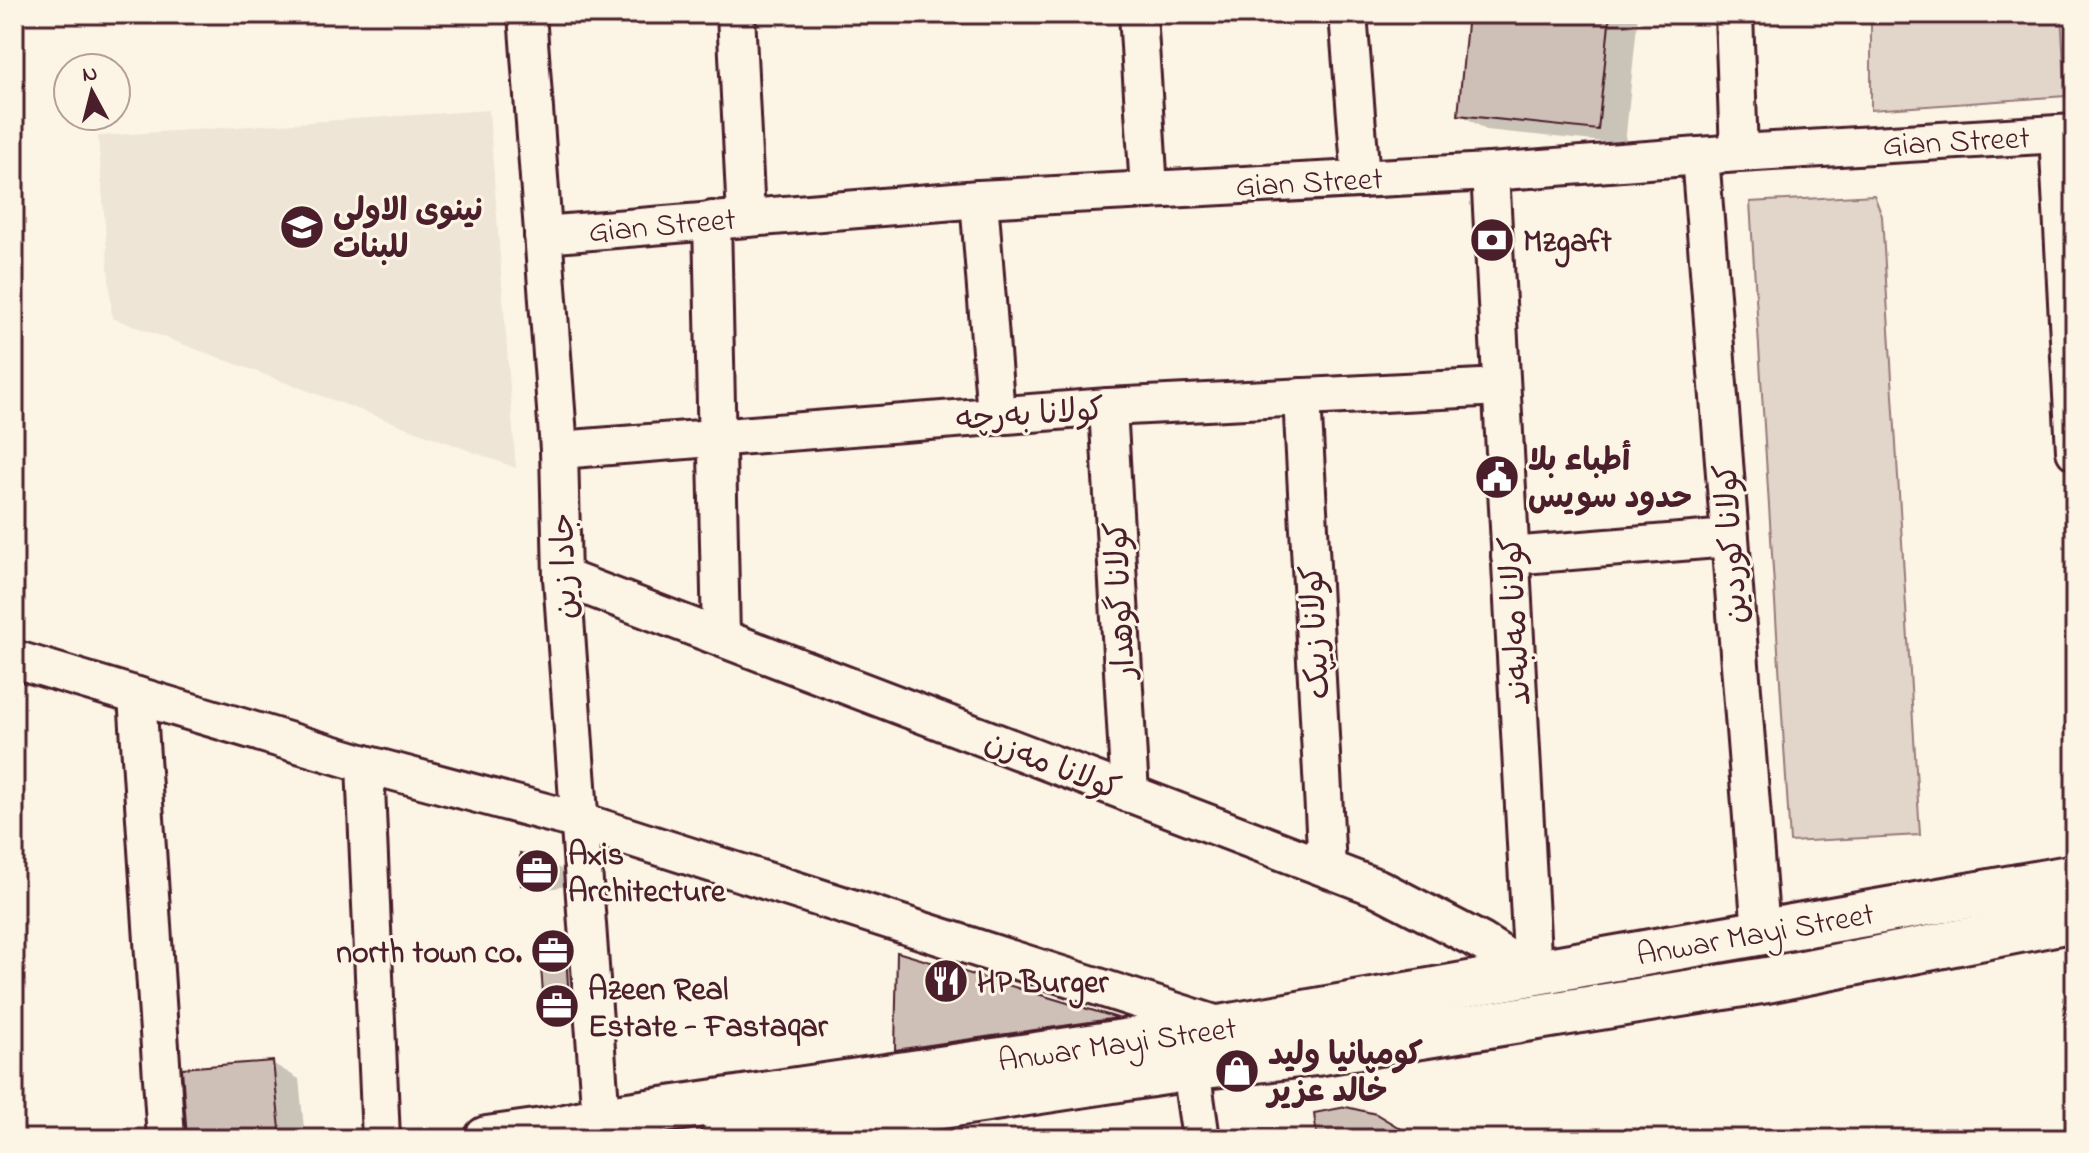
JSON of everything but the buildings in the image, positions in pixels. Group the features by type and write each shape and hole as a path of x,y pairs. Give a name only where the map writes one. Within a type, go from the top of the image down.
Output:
{"main road":[{"name":"Anwar Mayi Street","path":"723,1139 835,1104 1225,1027 2075,877"},
{"name":"Anwar Mayi Street","path":"487,1139 601,1119 835,1104 1191,1069 1316,1053 1767,980 2075,919"}],"street":[{"name":"جادا زین","path":"527,14 559,450 562,577 601,1119"},
{"path":"721,637 715,437 729,218 736,14"},
{"path":"1138,14 1149,190"},
{"path":"1348,14 1361,179"},
{"path":"1734,14 1739,153"},
{"name":"Gian Street","path":"543,235 979,199 1490,172 2067,133"},
{"path":"2067,133 2075,451"},
{"name":"کولانا کوردین","path":"1700,156 1761,932"},
{"name":"کولانا مەلبەند","path":"1490,172 1533,974"},
{"path":"979,199 996,415"},
{"name":"کولانا بەرچە","path":"559,450 1108,407 1501,387"},
{"name":"کولانا زیپک","path":"1302,397 1327,867"},
{"name":"کولانا گوهدار","path":"1108,407 1130,794"},
{"path":"1510,556 1729,538"},
{"name":"کولانا مەزن","path":"562,577 1327,867 1432,914 1533,974"},
{"path":"14,659 365,764 579,821 1225,1027"},
{"path":"137,696 166,1139"},
{"path":"365,764 381,1139"},
{"path":"1191,1069 1201,1139"}],"shaded area":[{"path":"1871,14 2061,14 2066,96 1871,110"},
{"name":"نينوى الاولى للبنات","path":"489,110 516,468 112,318 98,136"},
{"path":"1874,195 1882,216 1920,835 1790,842 1750,202"}],"place":[{"name":"نينوى الاولى للبنات","path":"302,227"},
{"name":"Mzgaft","path":"1492,240"},
{"name":"أطباء بلا حدود سويس","path":"1497,477"},
{"name":"Axis Architecture","path":"537,871"},
{"name":"north town co.","path":"553,951"},
{"name":"HP Burger","path":"946,981"},
{"name":"Azeen Real Estate - Fastaqar","path":"557,1006"},
{"name":"كومپانيا وليد خالد عزير","path":"1237,1071"}]}
